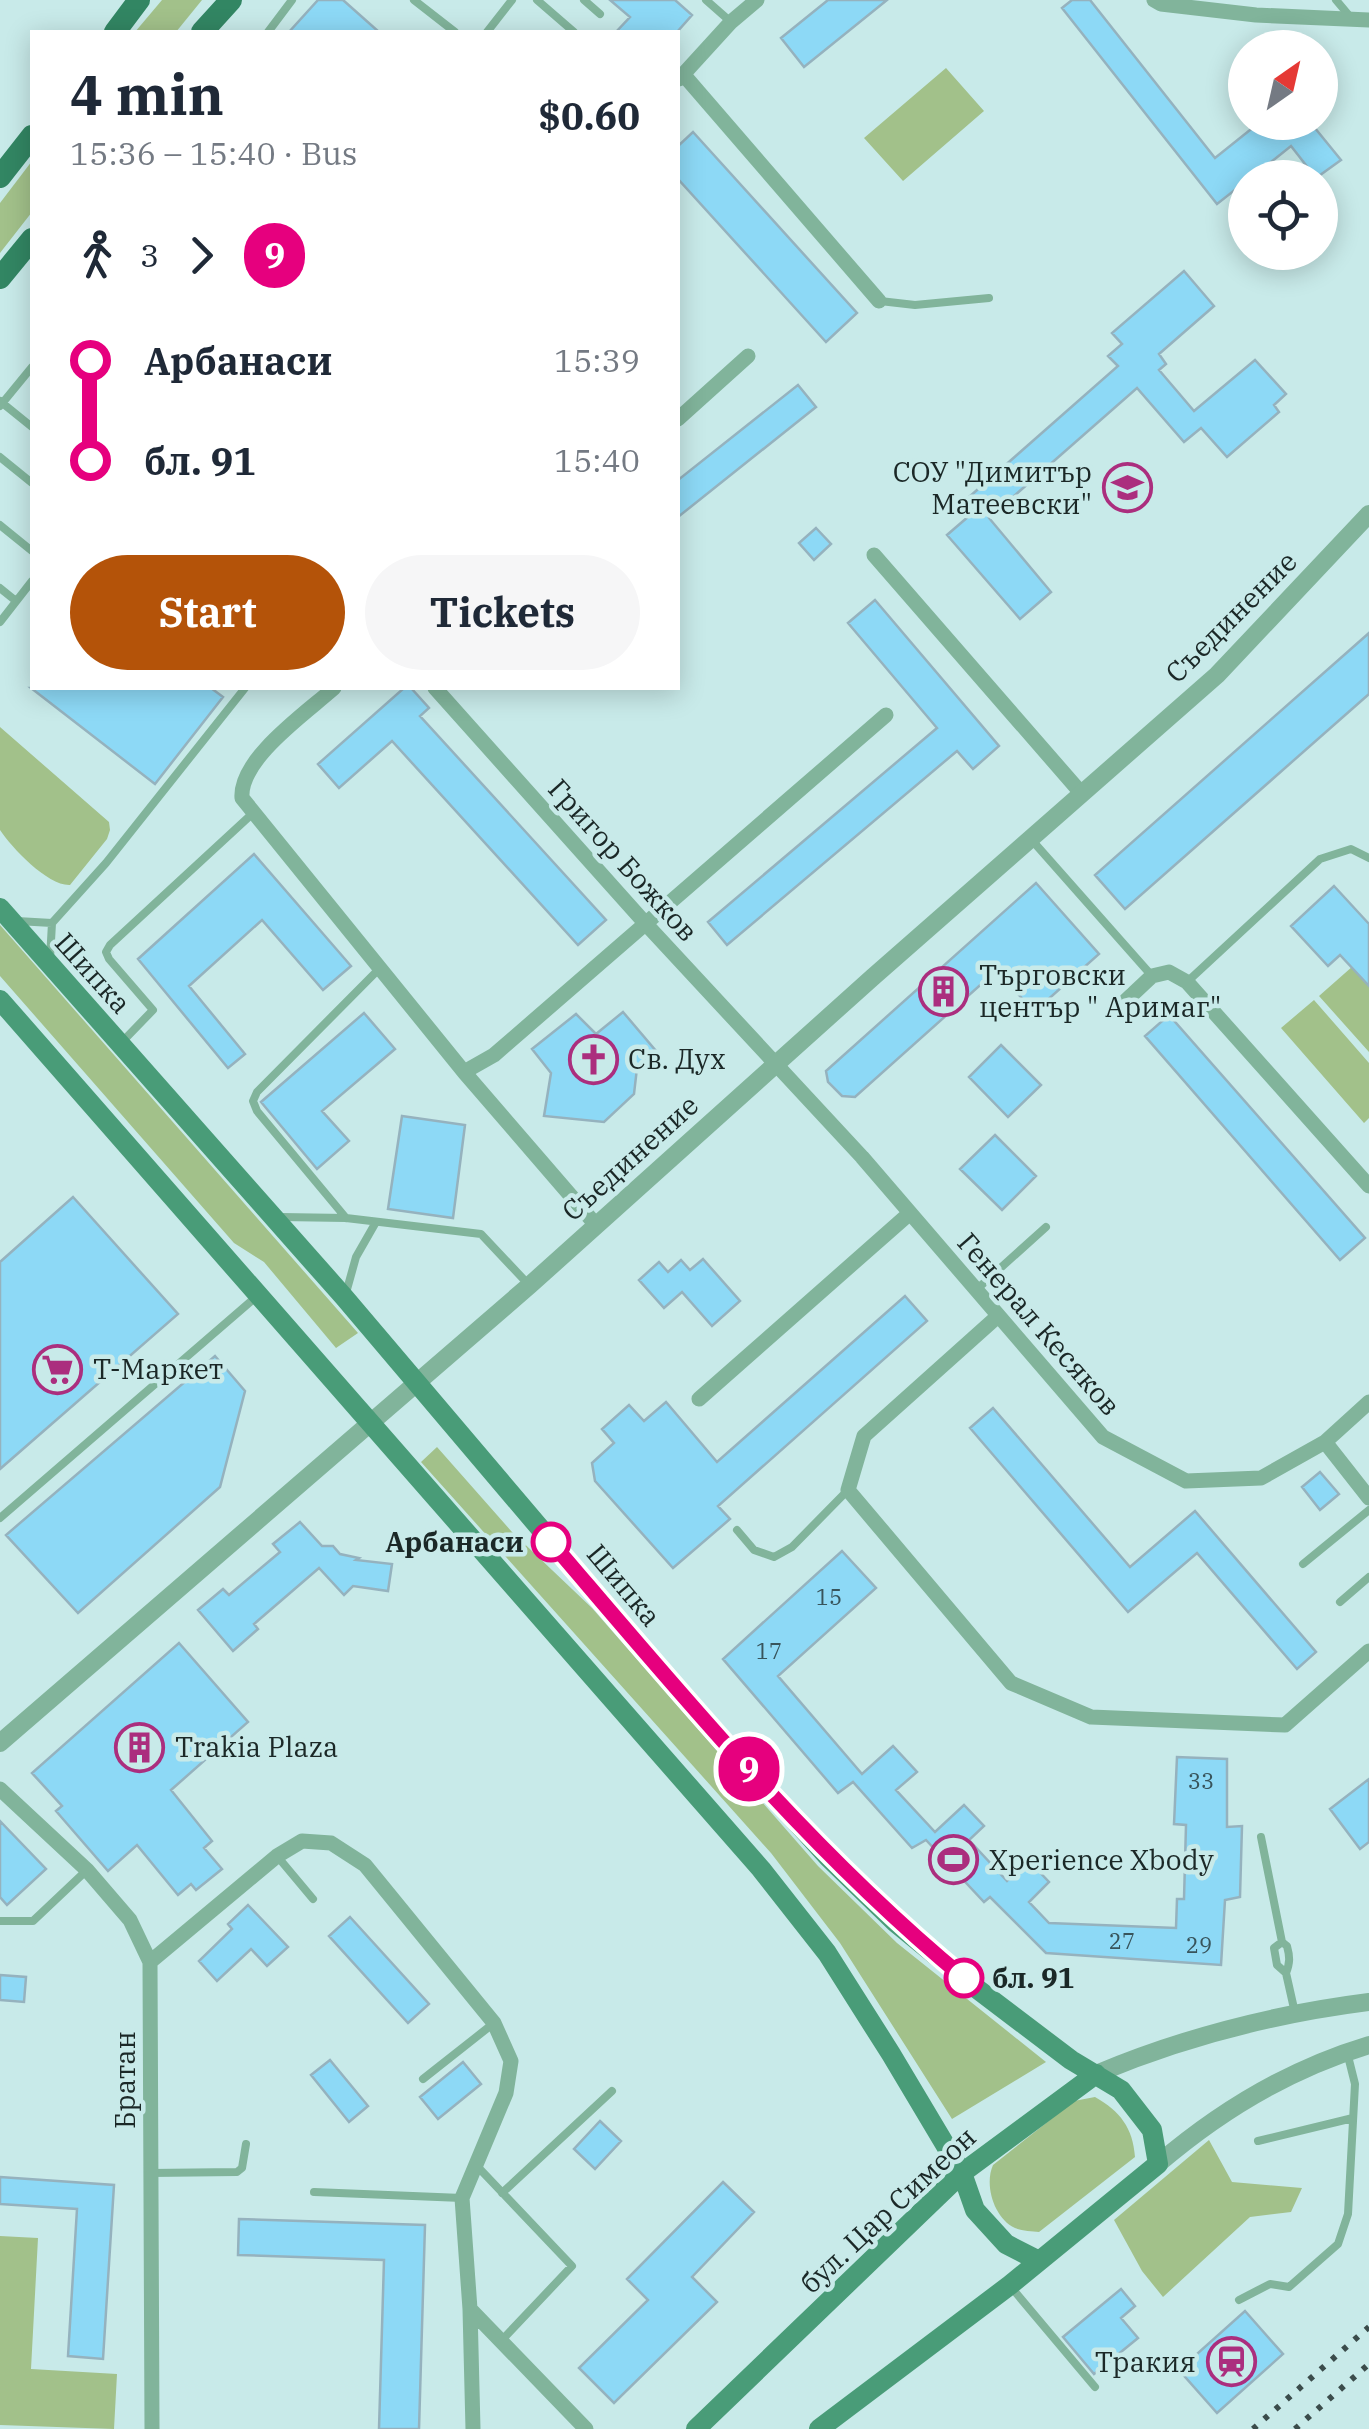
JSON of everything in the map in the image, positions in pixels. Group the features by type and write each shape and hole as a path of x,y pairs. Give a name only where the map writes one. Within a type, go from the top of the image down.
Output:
{"main road":[{"path":"117,30 140,0"},
{"path":"204,30 231,0"},
{"path":"0,177 30,139"},
{"path":"0,278 30,241"},
{"name":"Шипка","path":"5,914 344,1297 668,1679 828,1857 896,1922 976,1988 1071,2060 1122,2090 1152,2130 1158,2164"},
{"path":"0,1000 762,1869 827,1954 962,2173 975,2210 1006,2244 1039,2261"},
{"name":"бул. Цар Симеон","path":"696,2429 962,2173 1096,2074"},
{"path":"818,2429 1010,2286 1158,2164"}],"street":[{"path":"757,0 731,22 680,78 879,300"},
{"path":"1154,0 1161,4 1235,6 1361,19"},
{"path":"680,417 748,356"},
{"name":"Съединение","path":"0,1743 530,1285 1217,675 1369,514"},
{"path":"874,554 1082,794"},
{"path":"332,690 260,755 241,785 242,798 464,1072 596,1225"},
{"name":"Григор Божков","path":"437,690 776,1064"},
{"path":"464,1072 494,1055 886,715"},
{"path":"1119,1007 1152,976 1169,972 1188,982 1369,1186"},
{"name":"Генерал Кесяков","path":"776,1064 910,1212 1103,1437 1186,1481 1260,1478 1325,1442 1369,1402"},
{"path":"700,1399 910,1212"},
{"path":"998,1316 864,1436 848,1490 1011,1683 1091,1717 1286,1725 1369,1651"},
{"path":"1325,1442 1369,1498"},
{"name":"Братан","path":"0,1789 87,1870 130,1920 150,1962 152,2429"},
{"path":"150,1962 277,1856 302,1840 331,1843 365,1865 494,2023 512,2062 506,2093 462,2198 473,2429"},
{"name":"бул. Цар Симеон","path":"1096,2074 1132,2058 1244,2023 1369,2002"},
{"path":"1158,2164 1246,2098 1295,2072 1369,2045"},
{"path":"470,2309 586,2429"}],"lane":[{"path":"270,30 292,0"},
{"path":"414,0 452,30"},
{"path":"489,30 512,0"},
{"path":"537,0 572,30"},
{"path":"584,0 600,14"},
{"path":"706,0 731,22"},
{"path":"1336,0 1361,19"},
{"path":"879,300 914,305 990,298"},
{"path":"30,369 1,403 30,425"},
{"path":"0,457 30,481"},
{"path":"0,525 30,549"},
{"path":"0,622 30,584"},
{"path":"0,588 16,601"},
{"path":"50,966 52,923 106,862 243,690"},
{"path":"120,1044 153,1010 109,958 106,952 110,945 252,814"},
{"path":"1030,838 1152,976"},
{"path":"1188,982 1320,859 1351,848 1369,858"},
{"path":"5,914 52,923"},
{"path":"346,1218 257,1111 254,1102 257,1092 379,969"},
{"path":"272,1216 346,1218 481,1234 530,1285"},
{"path":"344,1297 356,1257 376,1222"},
{"path":"976,1290 1046,1228"},
{"path":"0,1518 259,1294"},
{"path":"737,1530 754,1550 774,1557 792,1547 848,1490"},
{"path":"1303,1564 1369,1510"},
{"path":"1340,1602 1369,1577"},
{"path":"1261,1837 1282,1942 1287,1946 1290,1961 1286,1974 1295,2013"},
{"path":"277,1856 313,1899"},
{"path":"0,1921 34,1921 87,1870"},
{"path":"423,2079 494,2023"},
{"path":"1239,2300 1270,2284 1288,2287 1338,2244 1348,2214 1354,2118 1355,2084 1347,2052"},
{"path":"502,2193 612,2090"},
{"path":"1258,2141 1354,2118"},
{"path":"150,2173 237,2172 242,2168 246,2144"},
{"path":"474,2163 572,2266 502,2340"},
{"path":"314,2192 462,2198"},
{"path":"1010,2286 1095,2387"}],"green space":[{"path":"162,0 202,0 178,30 137,30"},
{"path":"946,68 984,111 903,181 864,138"},
{"path":"30,164 30,215 0,253 0,203"},
{"path":"0,727 109,822 107,839 70,885 41,873 0,830"},
{"path":"0,925 358,1333 336,1348 264,1262 234,1243 0,976"},
{"path":"1353,966 1369,985 1369,1052 1319,996"},
{"path":"1314,1000 1369,1063 1369,1118 1364,1123 1281,1028"},
{"path":"437,1447 512,1532 592,1608 818,1866 897,1943 1046,2062 952,2119 840,1943 771,1853 421,1462"},
{"path":"1095,2097 1124,2121 1135,2157 1039,2232 1008,2223 993,2200 993,2165 1074,2101"},
{"path":"1209,2140 1232,2182 1302,2188 1291,2212 1250,2217 1163,2297 1142,2271 1114,2220"},
{"path":"0,2236 38,2238 31,2369 117,2374 114,2429 0,2425"}],"building":[{"path":"318,0 343,0 377,30 291,30"},
{"path":"610,0 675,0 692,15 679,30 618,30 630,17"},
{"path":"828,0 887,0 804,67 781,38"},
{"path":"1072,0 1090,0 1215,158 1238,140 1325,140 1341,160 1302,160 1291,146 1274,160 1228,160 1228,195 1217,204 1062,8"},
{"path":"693,132 857,313 826,342 680,181 680,144"},
{"path":"1184,271 1214,306 1159,354 1166,364 1159,370 1194,411 1255,360 1286,394 1274,405 1279,412 1227,457 1201,428 1184,442 1137,388 989,518 1051,592 1020,619 947,535 969,516 960,505 1118,366 1108,356 1122,344 1112,333"},
{"path":"798,385 816,407 680,515 680,478"},
{"path":"816,528 831,544 814,560 799,543"},
{"path":"875,600 999,746 973,769 957,751 727,945 708,922 937,728 848,623"},
{"path":"1369,633 1369,694 1125,909 1095,875"},
{"path":"34,690 214,690 223,697 155,784"},
{"path":"402,690 413,690 429,708 420,716 606,920 578,945 392,741 339,788 318,764"},
{"path":"254,854 351,966 323,990 262,920 189,986 245,1054 228,1068 138,959"},
{"name":"Търговски център \" Аримаг\"","path":"1036,883 1099,954 1034,1012 997,970 855,1097 842,1096 828,1082 826,1071"},
{"path":"1334,886 1369,924 1369,986 1340,955 1328,966 1291,926"},
{"name":"Св. Дух","path":"623,1012 656,1051 637,1068 634,1094 604,1122 544,1116 551,1073 532,1049 576,1014 596,1034"},
{"path":"364,1013 395,1049 322,1111 349,1141 317,1169 261,1102"},
{"path":"1169,1015 1365,1238 1340,1260 1145,1036"},
{"path":"1001,1045 1041,1085 1008,1117 969,1077"},
{"path":"402,1116 465,1125 453,1218 388,1209"},
{"path":"995,1135 1036,1176 1002,1210 960,1169"},
{"name":"Т-Маркет","path":"73,1197 178,1314 0,1469 0,1262"},
{"path":"703,1259 740,1301 712,1326 682,1292 664,1308 639,1280 659,1262 668,1272 681,1260 690,1270"},
{"path":"905,1296 927,1321 718,1506 730,1519 673,1568 595,1481 592,1463 614,1443 602,1429 629,1405 644,1421 666,1402 717,1462"},
{"path":"215,1356 245,1391 220,1487 78,1613 6,1535"},
{"path":"993,1408 1130,1567 1195,1511 1316,1652 1297,1669 1197,1553 1128,1612 970,1428"},
{"path":"1320,1472 1339,1494 1320,1510 1302,1487"},
{"path":"300,1522 322,1546 333,1546 340,1554 359,1558 356,1560 392,1564 388,1591 353,1586 344,1595 319,1568 254,1624 258,1629 233,1651 198,1610 223,1589 229,1595 280,1552 273,1544"},
{"path":"842,1551 876,1588 778,1676 862,1774 893,1746 917,1772 896,1790 935,1832 964,1805 984,1826 969,1840 1007,1881 1028,1860 1049,1882 1029,1902 1049,1923 1176,1928 1177,1899 1184,1899 1186,1825 1174,1824 1177,1757 1227,1759 1227,1827 1242,1826 1240,1897 1225,1900 1221,1965 1046,1953 990,1897 984,1902 926,1840 912,1848 853,1782 838,1793 723,1659"},
{"name":"Trakia Plaza","path":"179,1643 248,1722 171,1790 212,1841 204,1848 222,1869 196,1890 191,1884 178,1895 137,1845 108,1871 56,1811 62,1806 32,1773"},
{"path":"1369,1779 1369,1842 1360,1849 1330,1809"},
{"path":"0,1821 46,1869 7,1905 0,1897"},
{"path":"248,1905 288,1947 267,1966 251,1949 217,1981 199,1961 232,1929 228,1924"},
{"path":"350,1917 429,2004 408,2023 329,1936"},
{"path":"0,1975 26,1977 24,2002 0,2000"},
{"path":"330,2060 368,2106 349,2122 311,2075"},
{"path":"463,2062 481,2084 438,2119 420,2097"},
{"path":"600,2121 621,2141 595,2169 574,2149"},
{"path":"0,2177 114,2185 103,2359 68,2356 77,2209 0,2204"},
{"path":"723,2182 754,2212 692,2277 717,2302 614,2403 579,2368 648,2300 627,2279"},
{"path":"239,2219 425,2225 419,2429 379,2429 384,2260 238,2255"},
{"path":"1121,2289 1135,2306 1121,2318 1138,2338 1094,2374 1063,2337"},
{"name":"Тракия","path":"1245,2311 1283,2354 1217,2413 1179,2370"}],"railway":[{"path":"1253,2429 1369,2327"},
{"path":"1295,2429 1369,2364"}],"bus line":[{"name":"9","path":"551,1542 828,1857 896,1922 964,1978"}],"place":[{"name":"СОУ \"Димитър Матеевски\"","path":"1127,488"},
{"name":"Търговски център \" Аримаг\"","path":"944,991"},
{"name":"Св. Дух","path":"593,1059"},
{"name":"Т-Маркет","path":"58,1369"},
{"name":"Арбанаси","path":"551,1542"},
{"name":"Trakia Plaza","path":"140,1747"},
{"name":"Xperience Xbody","path":"954,1860"},
{"name":"бл. 91","path":"964,1978"},
{"name":"Тракия","path":"1231,2362"}]}
